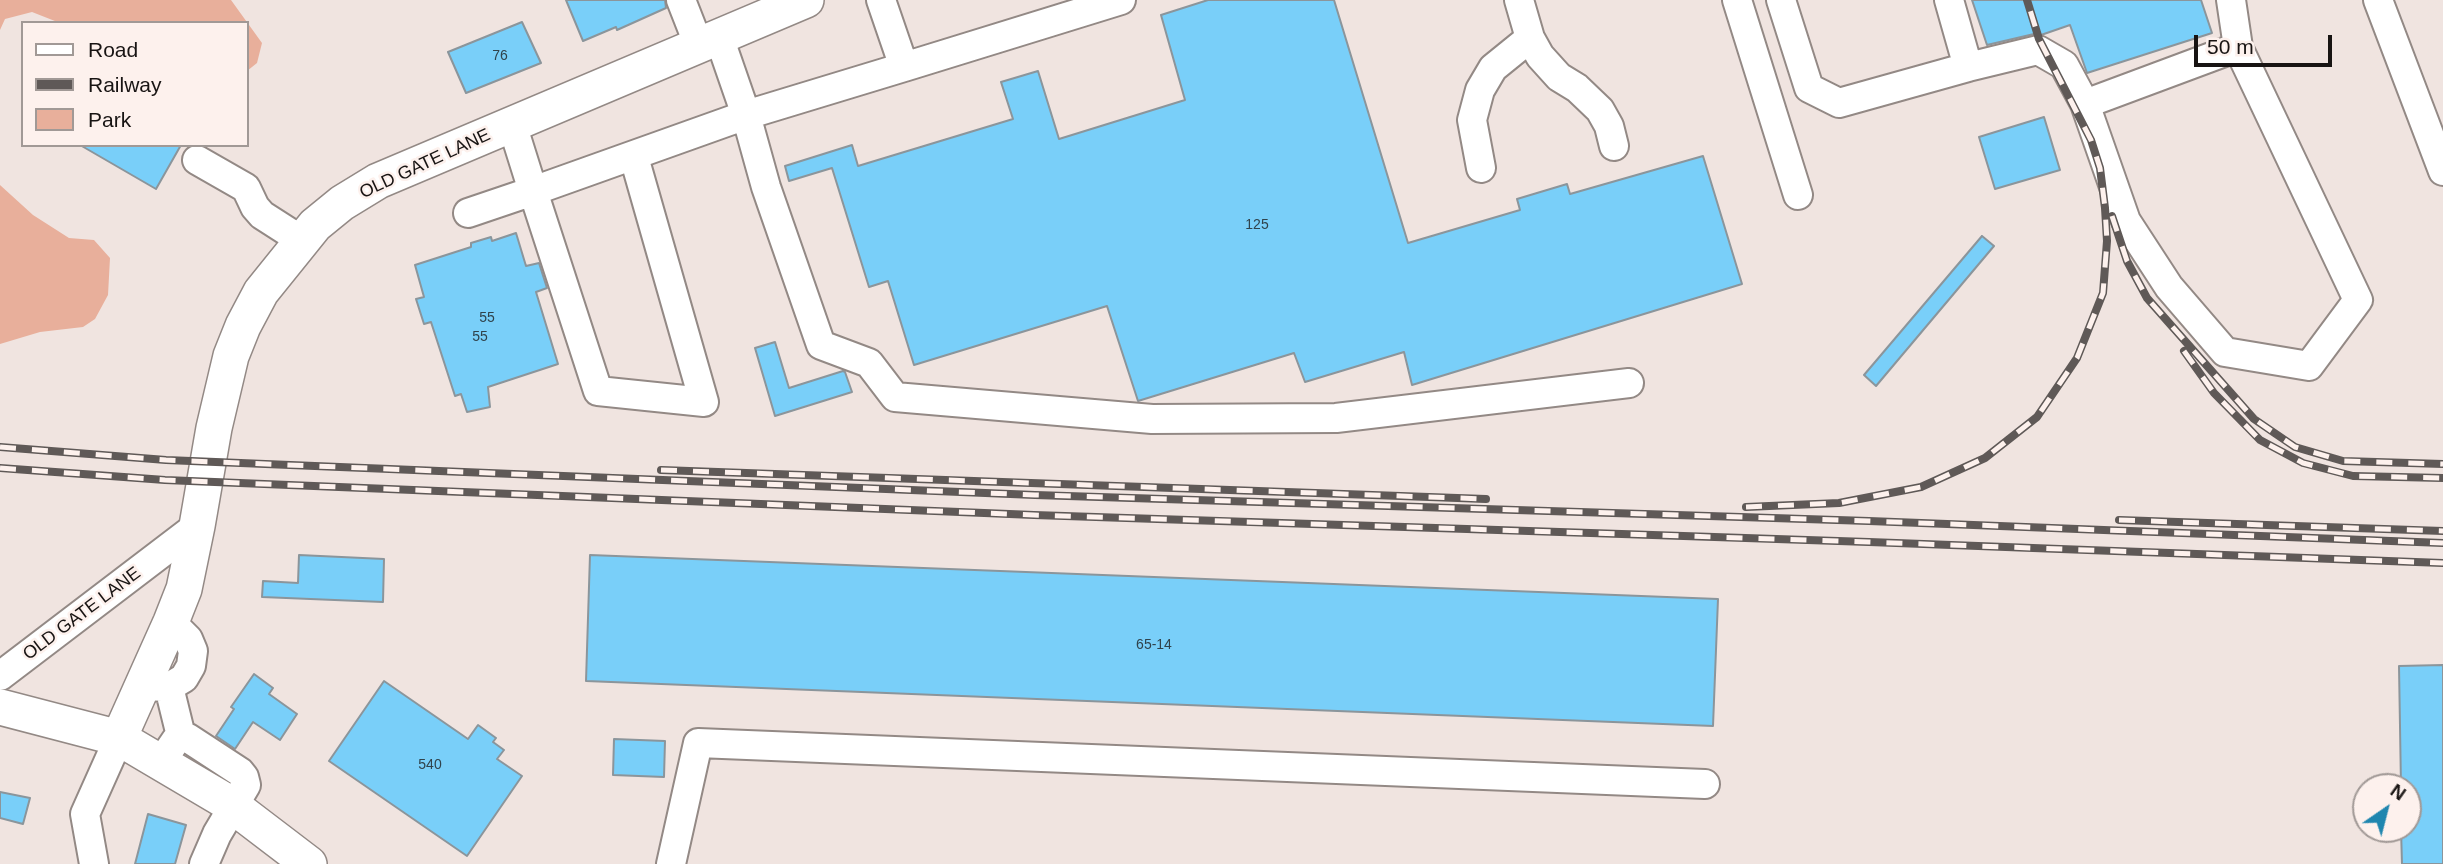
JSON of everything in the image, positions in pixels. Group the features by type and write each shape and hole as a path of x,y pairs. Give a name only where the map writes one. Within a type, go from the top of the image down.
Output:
{"main road":[{"name":"OLD GATE LANE","path":"119,738 156,687 171,622 184,589 214,428 231,356 261,292 301,240 342,203 378,181 806,0"},
{"path":"0,707 171,749 233,806 300,861"}],"street":[{"path":"681,0 709,41 746,115 766,187 821,345 869,363 895,397 1152,419 1336,418 1629,383"},
{"path":"881,0 904,67"},
{"path":"468,213 634,157 746,115 1121,0"},
{"path":"1519,0 1539,56 1600,110 1609,126 1614,146"},
{"path":"1737,0 1798,195"},
{"path":"1781,0 1809,88 1839,103 1968,66 2038,50 2064,65 2085,104 2126,221 2177,297 2225,352 2309,366 2358,300 2238,47 2231,0"},
{"path":"1950,0 1968,66"},
{"path":"2378,0 2443,171"},
{"path":"1481,168 1472,120 1480,90 1493,68 1531,38"},
{"path":"2085,104 2238,47"},
{"path":"512,124 598,391 704,402 634,157"},
{"path":"197,160 246,188 262,215 301,240"},
{"name":"OLD GATE LANE","path":"0,676 197,526"},
{"path":"156,687 171,749"},
{"path":"94,864 85,814 119,738"},
{"path":"671,864 698,743 1705,785"},
{"path":"204,864 233,806"}],"green space":[{"path":"0,0 231,0 246,21 55,21 32,12 5,19 0,30"},
{"path":"248,24 262,43 257,63 248,70"},
{"path":"0,185 33,215 69,238 94,240 110,258 108,295 95,319 83,327 40,332 0,344"}],"building":[{"path":"566,0 665,0 666,8 617,30 616,27 583,41"},
{"path":"1208,0 1334,0 1408,243 1520,210 1517,199 1567,184 1570,194 1703,156 1742,284 1412,385 1404,352 1305,382 1294,353 1138,401 1107,306 914,365 888,281 869,287 832,168 789,181 785,166 852,145 858,166 1013,119 1001,82 1038,71 1059,139 1185,100 1161,15"},
{"path":"1972,0 2201,0 2212,33 2087,73 2070,25 2041,35 2034,34 1987,45"},
{"path":"522,22 541,63 466,93 448,52"},
{"path":"2044,117 2060,170 1995,189 1979,137"},
{"path":"83,147 180,147 156,189"},
{"path":"516,233 526,266 539,263 547,288 536,292 558,364 488,387 490,407 467,412 461,394 455,396 431,322 424,324 416,299 424,297 415,265 471,247 471,243 491,237 492,241"},
{"path":"1982,236 1994,246 1876,386 1864,375"},
{"path":"775,342 789,388 843,371 852,392 775,416 755,348"},
{"path":"299,555 384,559 383,602 262,597 263,581 298,583"},
{"path":"590,555 1718,599 1713,726 586,681"},
{"path":"2443,665 2443,864 2402,864 2401,843 2422,843 2422,773 2401,773 2399,666"},
{"path":"254,674 273,688 269,694 297,714 280,740 253,722 235,749 216,736 234,709 231,707"},
{"path":"384,681 468,739 478,725 496,738 493,742 504,750 497,759 522,776 467,856 329,761"},
{"path":"614,739 665,741 664,777 613,775"},
{"path":"0,792 30,798 23,824 0,818"},
{"path":"148,814 186,825 175,864 135,864"}],"railway":[{"path":"1746,507 1839,503 1921,487 1985,458 2037,417 2077,358 2103,293 2107,241 2100,168 2091,140 2039,39 2027,0"},
{"path":"2112,216 2127,261 2147,298 2254,419 2295,447 2343,461 2443,464"},
{"path":"2184,351 2214,393 2260,440 2303,463 2353,476 2443,478"},
{"path":"0,447 166,460 1035,495 1869,521 2443,543"},
{"path":"0,468 165,480 1034,515 2443,563"},
{"path":"661,470 1486,499"},
{"path":"2119,520 2443,531"}]}
